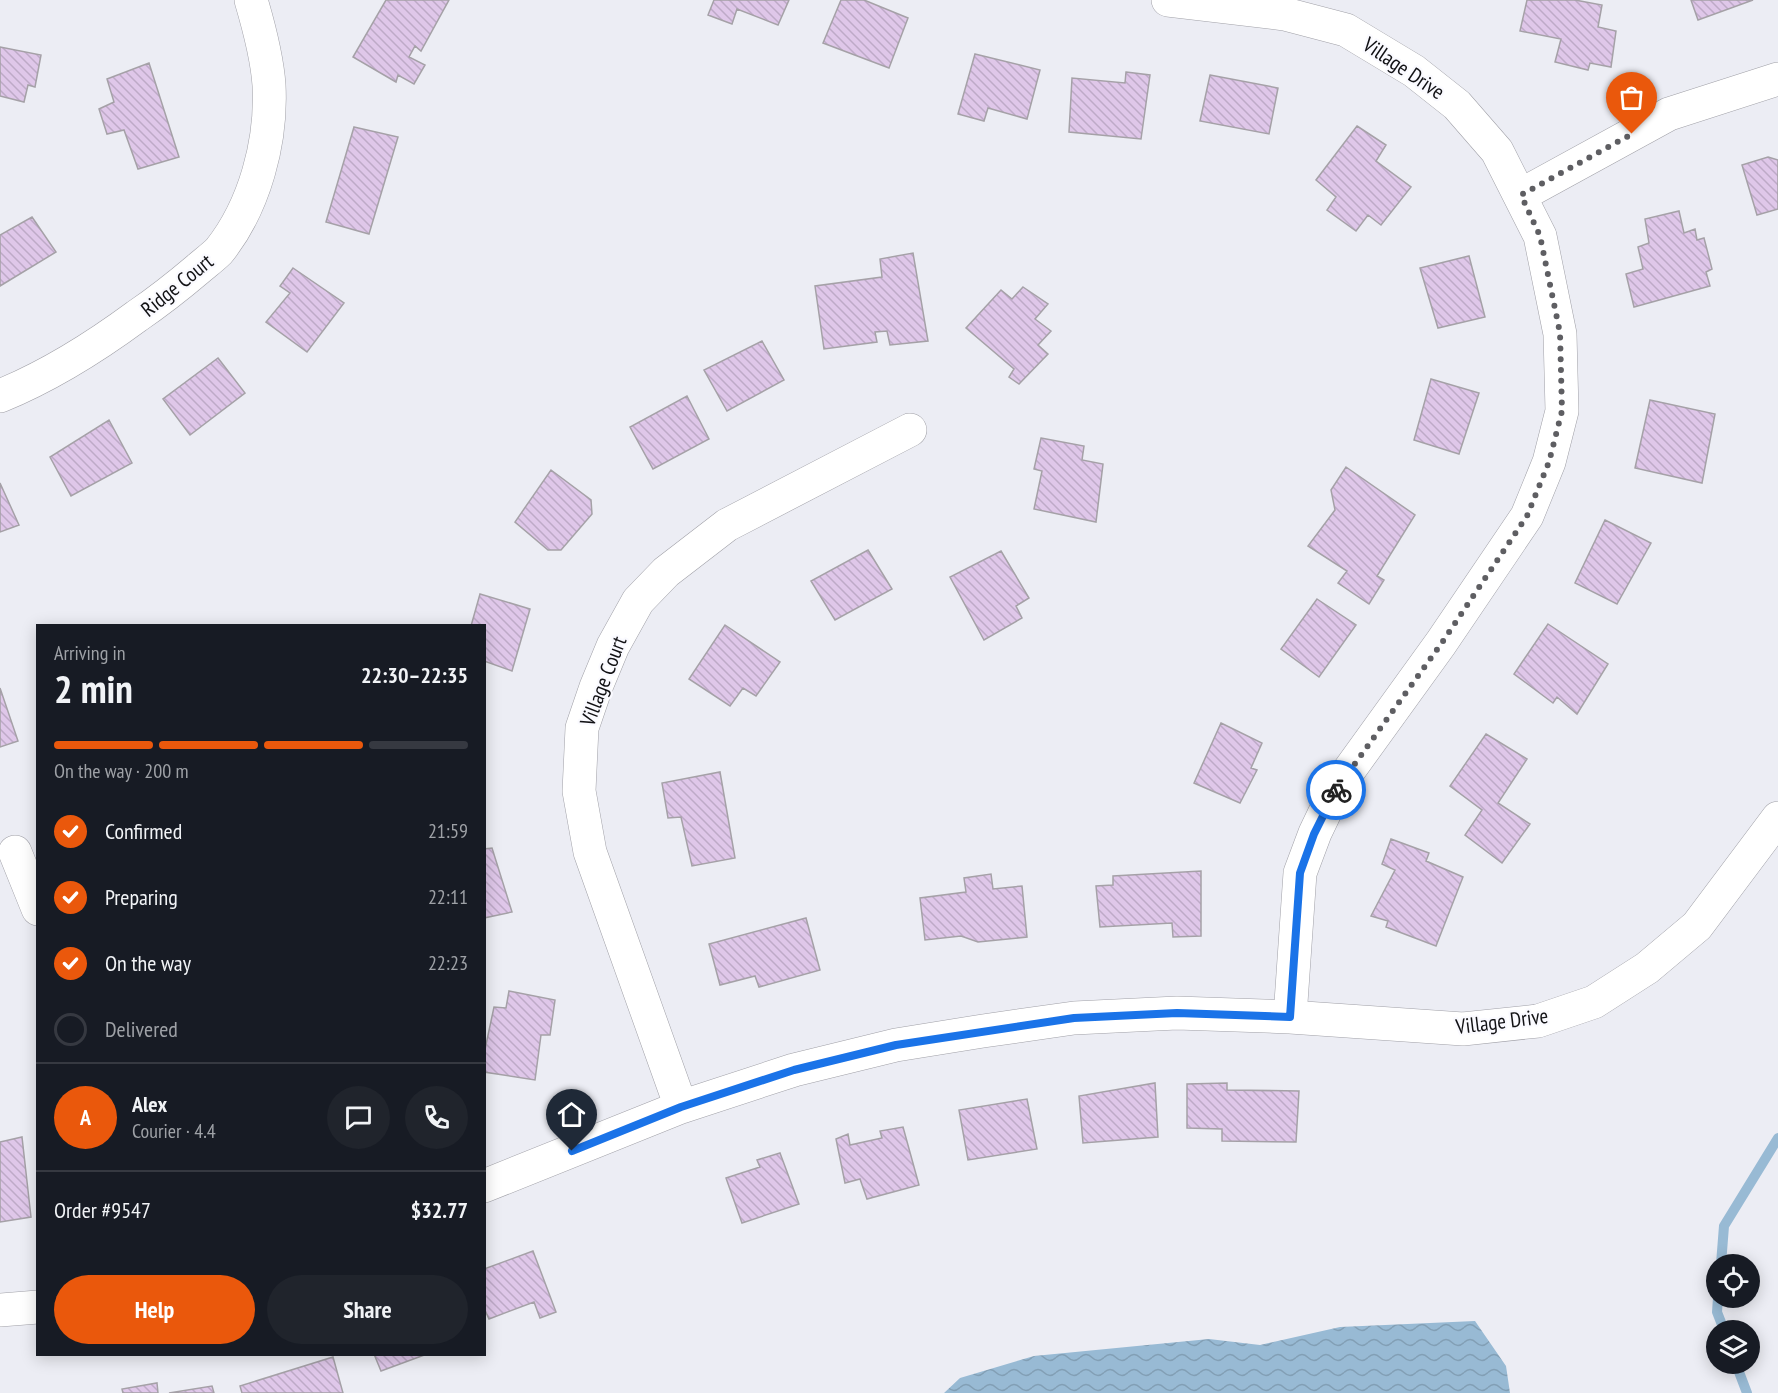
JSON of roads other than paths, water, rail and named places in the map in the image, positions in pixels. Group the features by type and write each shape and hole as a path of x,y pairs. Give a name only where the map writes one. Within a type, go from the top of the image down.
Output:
{"street":[{"name":"Ridge Court","path":"0,396 23,387 102,342 168,294 218,252 246,208 269,127 269,83 259,27 251,0"},
{"name":"Village Drive","path":"1168,0 1285,14 1346,30 1414,71 1457,105 1497,151 1540,236 1560,333 1562,411 1549,462 1527,516 1441,644 1337,787 1314,834 1300,873 1290,1017"},
{"path":"1521,195 1669,114 1778,79"},
{"name":"Village Court","path":"681,1107 590,852 579,791 582,728 613,646 638,601 666,572 727,525 910,430"},
{"name":"Village Drive","path":"486,1185 681,1107 794,1070 896,1045 983,1030 1074,1018 1177,1013 1290,1017 1463,1029 1538,1021 1594,1002 1647,968 1697,926 1778,818"},
{"path":"15,852 36,904"},
{"path":"0,1310 36,1307"}],"water":[{"path":"1475,1321 1506,1366 1510,1393 944,1393 960,1378 1034,1356 1209,1339 1260,1345 1340,1327"}],"waterway":[{"path":"1722,1254 1724,1226 1778,1138"},
{"path":"1717,1308 1720,1320"},
{"path":"1740,1374 1747,1393"}]}
